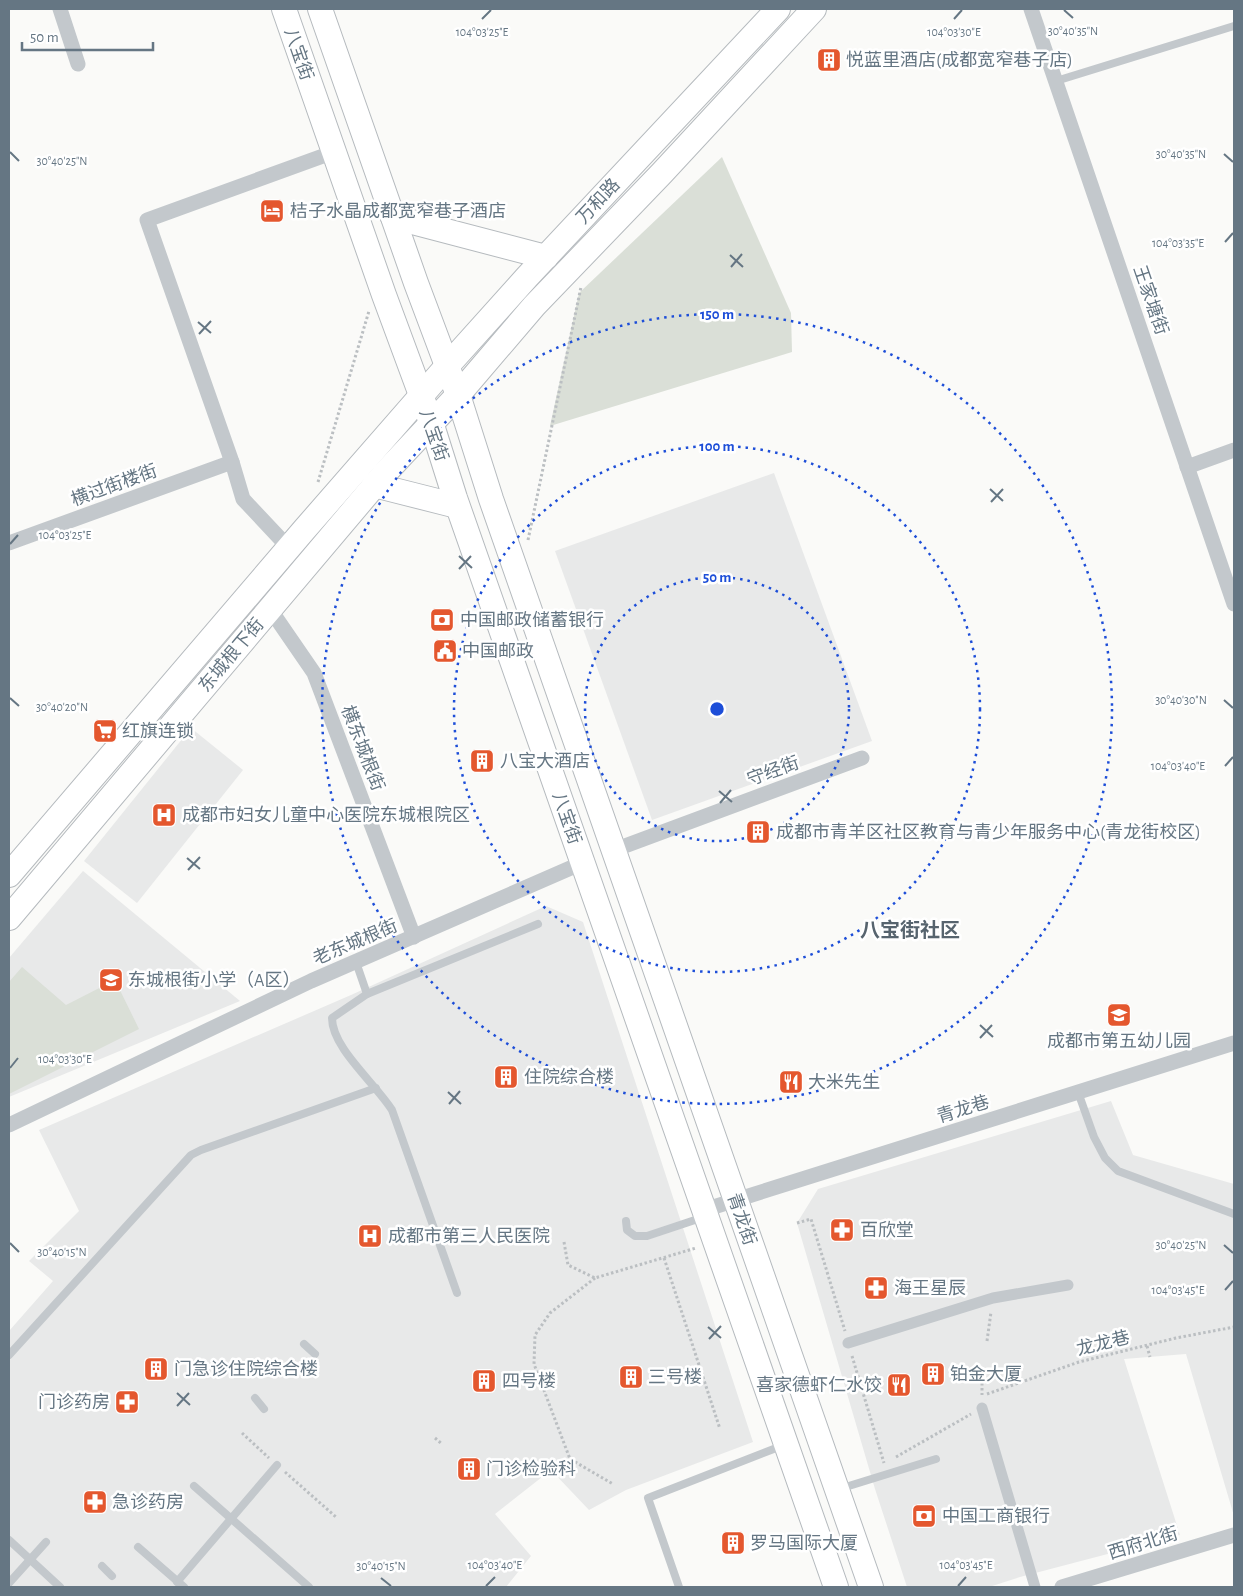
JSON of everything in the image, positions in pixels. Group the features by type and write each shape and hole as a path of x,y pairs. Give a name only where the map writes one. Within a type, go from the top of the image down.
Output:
{"main road":[{"name":"八宝街","path":"284,9 378,279 431,422 458,506 582,863"},
{"name":"八宝街","path":"320,9 416,283 448,365 488,491 614,850"},
{"name":"万和路","path":"421,397 546,257 778,9"},
{"name":"万和路","path":"458,395 534,306 814,9"},
{"path":"393,217 546,257"},
{"name":"东城根下街","path":"9,918 374,485 458,395"},
{"name":"东城根下街","path":"9,875 421,397"},
{"path":"374,485 458,506"},
{"name":"青龙街","path":"614,850 871,1587"},
{"name":"青龙街","path":"582,863 836,1587"}],"street":[{"path":"60,9 78,64"},
{"name":"王家塘街","path":"1031,9 1234,604"},
{"path":"289,548 243,499 232,462 147,220 334,152"},
{"path":"1187,466 1234,450"},
{"name":"横过街楼街","path":"9,543 232,462"},
{"name":"横东城根街","path":"270,609 314,673 414,937"},
{"name":"守经街","path":"614,850 862,758"},
{"name":"老东城根街","path":"9,1124 311,981 582,863"},
{"name":"青龙巷","path":"704,1210 1234,1043"},
{"path":"848,1343 993,1298 1068,1285"},
{"path":"982,1402 1035,1587"},
{"name":"西府北街","path":"1062,1587 1234,1535"}],"lane":[{"path":"1056,81 1234,26"},
{"path":"457,1293 392,1110 384,1096 342,1047 332,1028 332,1018 367,994 538,924"},
{"path":"356,962 367,994"},
{"path":"9,1354 191,1155 376,1088"},
{"path":"1078,1092 1094,1136 1105,1158 1118,1170 1234,1214"},
{"path":"626,1221 627,1230 635,1236 647,1236 698,1219 704,1210"},
{"path":"304,1344 315,1354"},
{"path":"255,1398 264,1409"},
{"path":"679,1587 648,1498 786,1444"},
{"path":"837,1489 936,1459"},
{"path":"177,1582 277,1465"},
{"path":"194,1486 309,1587"},
{"path":"9,1540 60,1587"},
{"path":"9,1584 46,1542"},
{"path":"138,1547 184,1587"},
{"path":"102,1566 112,1576"}],"path":[{"path":"528,541 589,249"},
{"path":"318,483 378,279"},
{"path":"564,1242 568,1265 595,1278"},
{"path":"613,1484 570,1459 534,1364 535,1335 550,1313 595,1278 715,1242"},
{"path":"664,1258 720,1429"},
{"path":"987,1341 993,1298"},
{"name":"龙龙巷","path":"884,1464 982,1402 1079,1362 1234,1327"},
{"path":"1147,1346 1150,1357"},
{"path":"242,1433 336,1517"},
{"path":"435,1438 442,1444"}],"shaded area":[{"path":"722,157 791,313 792,352 550,426 579,293"},
{"path":"774,473 872,741 652,820 555,551"},
{"name":"成都市妇女儿童中心医院东城根院区","path":"191,728 243,770 137,903 84,861"},
{"name":"东城根街小学（A区）","path":"83,871 240,1001 9,1097 9,958"},
{"name":"成都市第三人民医院","path":"546,906 583,922 753,1442 626,1490 589,1510 551,1470 495,1514 531,1556 506,1587 9,1587 9,1331 53,1281 29,1261 79,1211 39,1130 351,995"},
{"path":"22,967 66,1005 115,980 139,1029 9,1094 9,982"},
{"path":"1111,1101 1133,1155 1234,1184 1234,1516 1186,1354 1124,1359 1180,1535 1020,1577 989,1587 907,1587 875,1489 797,1223 818,1189"}],"place":[{"name":"悦蓝里酒店(成都宽窄巷子店)","path":"829,60"},
{"name":"桔子水晶成都宽窄巷子酒店","path":"272,211"},
{"name":"中国邮政储蓄银行","path":"442,620"},
{"name":"中国邮政","path":"445,651"},
{"name":"红旗连锁","path":"105,731"},
{"name":"八宝大酒店","path":"482,761"},
{"name":"成都市妇女儿童中心医院东城根院区","path":"164,815"},
{"name":"成都市青羊区社区教育与青少年服务中心(青龙街校区)","path":"758,832"},
{"name":"东城根街小学（A区）","path":"111,980"},
{"name":"成都市第五幼儿园","path":"1119,1015"},
{"name":"住院综合楼","path":"506,1077"},
{"name":"大米先生","path":"791,1082"},
{"name":"百欣堂","path":"842,1230"},
{"name":"成都市第三人民医院","path":"370,1236"},
{"name":"海王星辰","path":"876,1288"},
{"name":"门急诊住院综合楼","path":"156,1369"},
{"name":"铂金大厦","path":"933,1374"},
{"name":"三号楼","path":"631,1377"},
{"name":"四号楼","path":"484,1381"},
{"name":"喜家德虾仁水饺","path":"899,1385"},
{"name":"门诊药房","path":"127,1402"},
{"name":"门诊检验科","path":"469,1469"},
{"name":"急诊药房","path":"95,1502"},
{"name":"中国工商银行","path":"924,1516"},
{"name":"罗马国际大厦","path":"733,1543"}],"district":[{"name":"八宝街社区","path":"910,930"}]}
